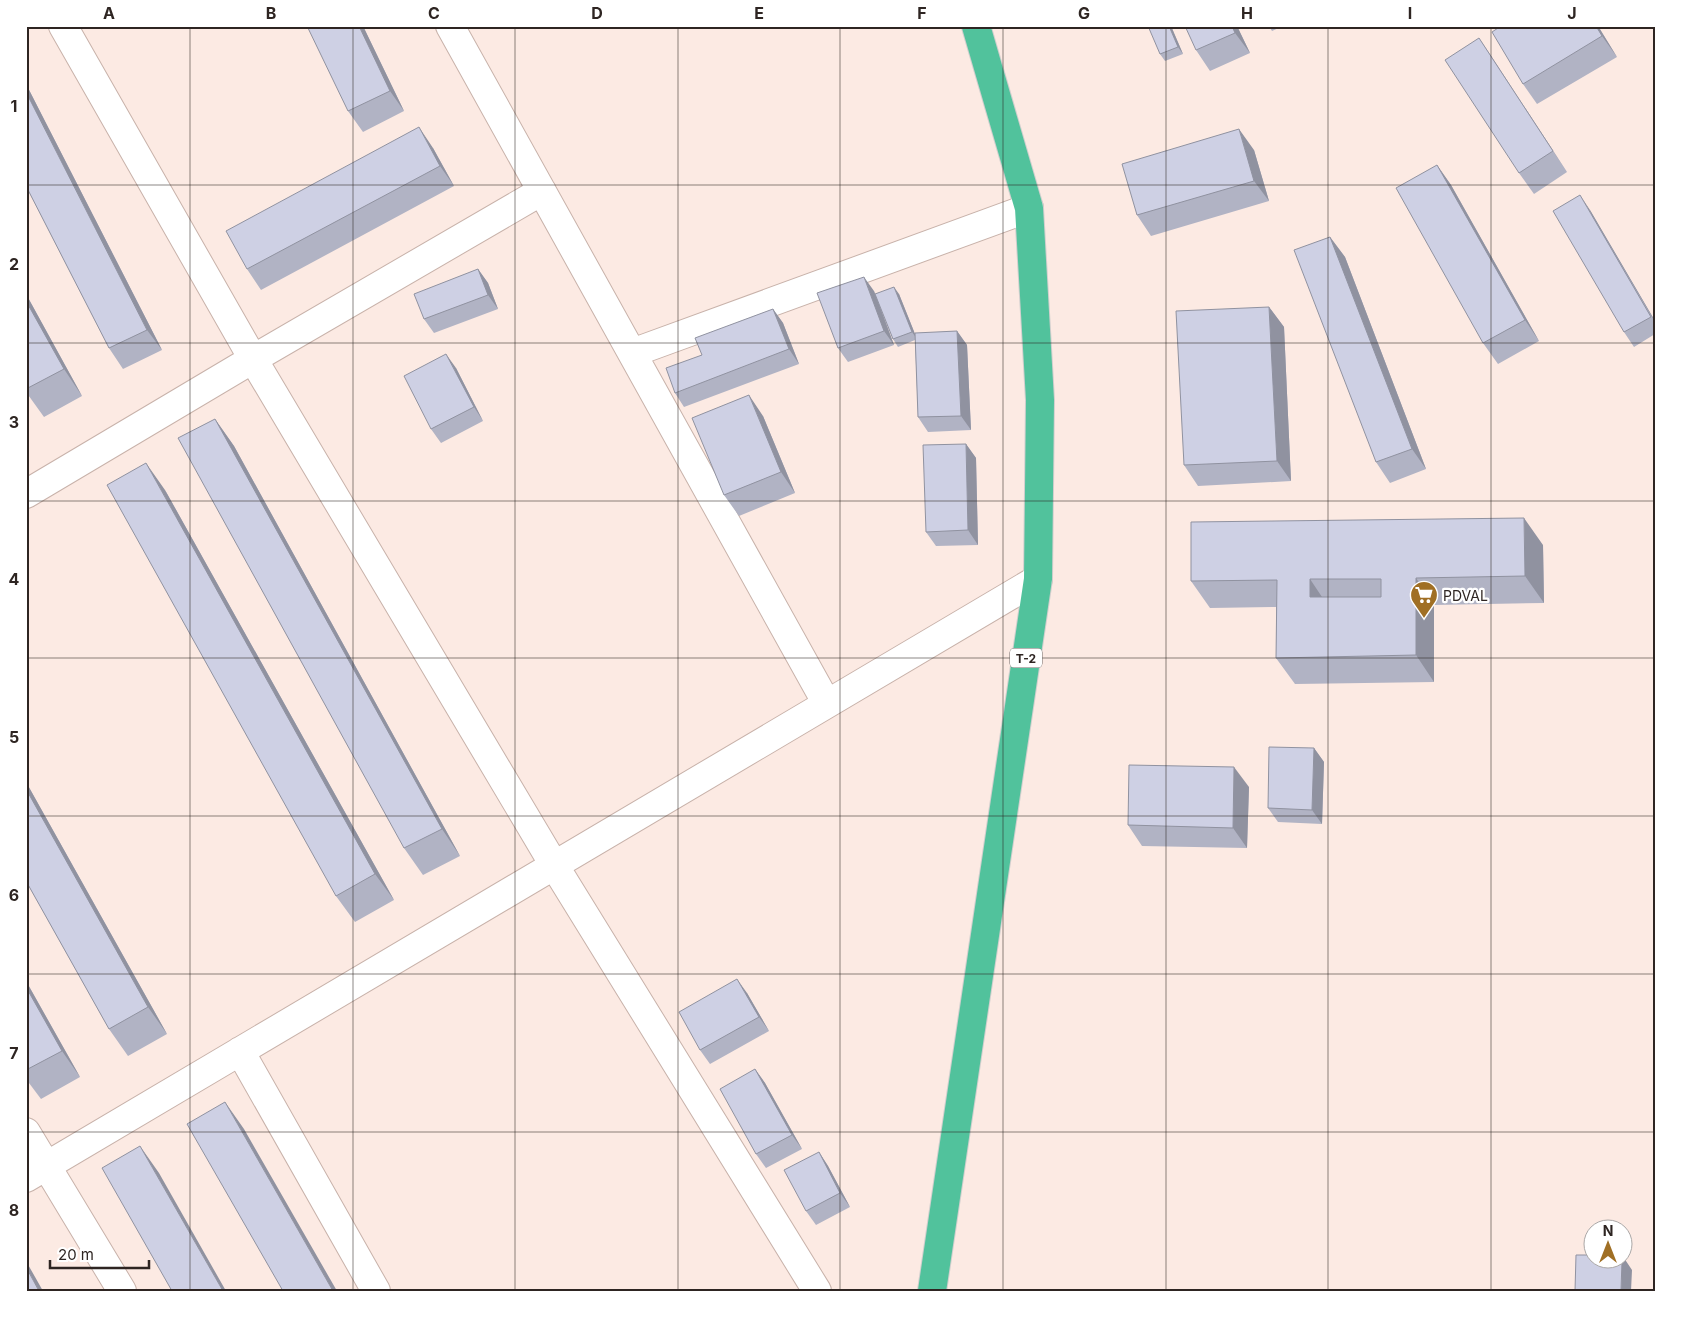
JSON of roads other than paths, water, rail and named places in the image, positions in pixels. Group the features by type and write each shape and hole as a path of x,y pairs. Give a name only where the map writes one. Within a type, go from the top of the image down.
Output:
{"highway":[{"name":"T-2","path":"932,1291 1038,578 1040,400 1029,208 976,26"}],"street":[{"path":"63,26 253,359 554,865 817,1291"},
{"path":"450,26 827,704"},
{"path":"26,494 542,191"},
{"path":"632,353 1029,208"},
{"path":"36,1172 1038,578"},
{"path":"240,1051 376,1291"},
{"path":"26,1132 36,1172 122,1291"}],"place":[{"name":"PDVAL","path":"1424,619"}]}
